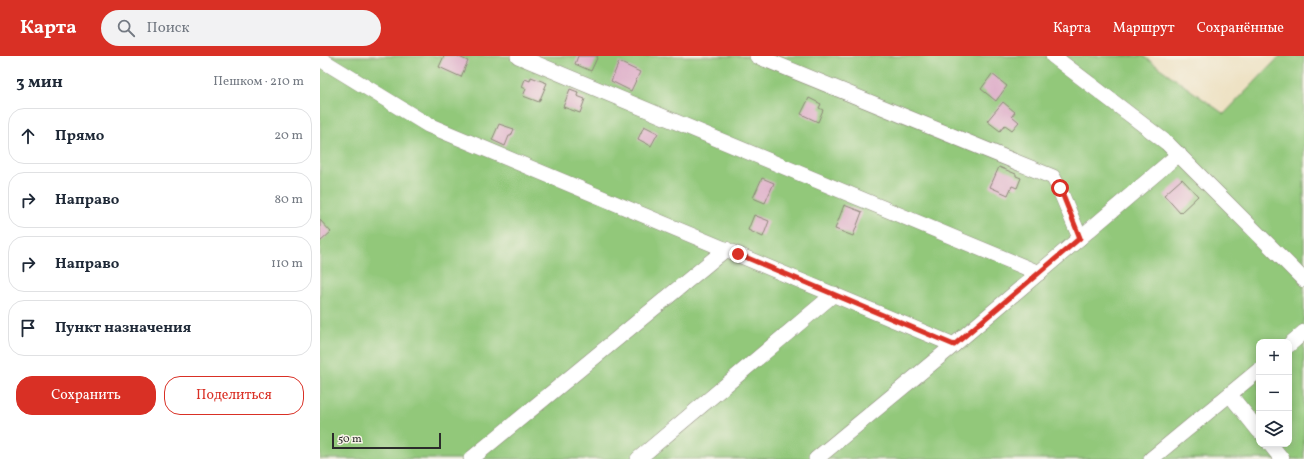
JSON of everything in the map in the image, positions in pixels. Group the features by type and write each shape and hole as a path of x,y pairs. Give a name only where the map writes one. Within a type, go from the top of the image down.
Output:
{"street":[{"path":"518,56 1039,273"},
{"path":"757,56 1053,177 1060,188 1080,238"},
{"path":"1053,56 1167,143 1304,280"},
{"path":"320,59 428,125 954,345"},
{"path":"816,459 954,345 1179,154"},
{"path":"472,459 726,249"},
{"path":"638,459 834,294"},
{"path":"1292,342 1304,332"},
{"path":"1151,459 1256,373"},
{"path":"1230,395 1256,426"},
{"path":"1272,447 1282,459"}],"green space":[{"path":"324,56 1143,56 1224,114 1280,56 1304,56 1304,459 320,459 320,66"}],"building":[{"path":"444,56 457,56 468,61 461,77 439,67"},
{"path":"578,56 598,56 591,71 575,64"},
{"path":"619,62 640,72 631,91 611,81"},
{"path":"992,74 1007,86 996,101 981,89"},
{"path":"531,77 547,83 539,102 523,96 526,89 522,87 525,79 530,81"},
{"path":"570,89 578,92 577,96 585,99 580,113 563,107"},
{"path":"809,98 821,104 819,108 823,110 818,122 801,114"},
{"path":"1003,102 1015,112 1012,116 1019,122 1012,130 1005,125 1000,131 987,121"},
{"path":"499,124 514,129 505,146 492,140"},
{"path":"644,126 658,133 651,146 638,139"},
{"path":"999,167 1016,174 1016,176 1021,178 1017,188 1012,186 1008,195 990,187"},
{"path":"762,178 774,183 765,203 753,198"},
{"path":"1182,179 1198,196 1180,213 1164,195"},
{"path":"844,205 862,212 853,236 835,229"},
{"path":"754,215 769,221 763,237 748,230"},
{"path":"320,220 331,232 320,242"}],"route":[{"path":"738,254 954,345 1080,238 1060,188"}]}
